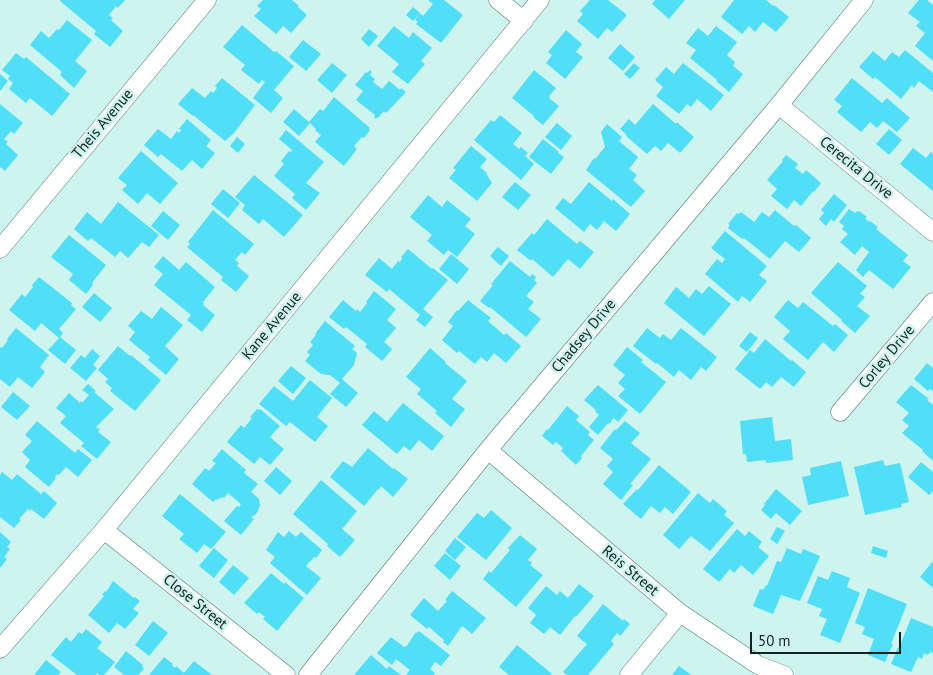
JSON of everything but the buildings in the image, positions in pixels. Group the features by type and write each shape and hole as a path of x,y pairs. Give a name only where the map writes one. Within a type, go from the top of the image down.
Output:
{"street":[{"name":"Theis Avenue","path":"0,249 206,0"},
{"path":"498,0 524,21"},
{"name":"Kane Avenue","path":"0,650 104,530 540,0"},
{"name":"Chadsey Drive","path":"308,675 488,450 779,105 864,0"},
{"name":"Cerecita Drive","path":"779,105 933,232"},
{"name":"Corley Drive","path":"840,412 933,302"},
{"name":"Reis Street","path":"488,450 680,613 758,665 784,675"},
{"name":"Close Street","path":"104,530 286,675"},
{"path":"629,675 680,613"}]}
